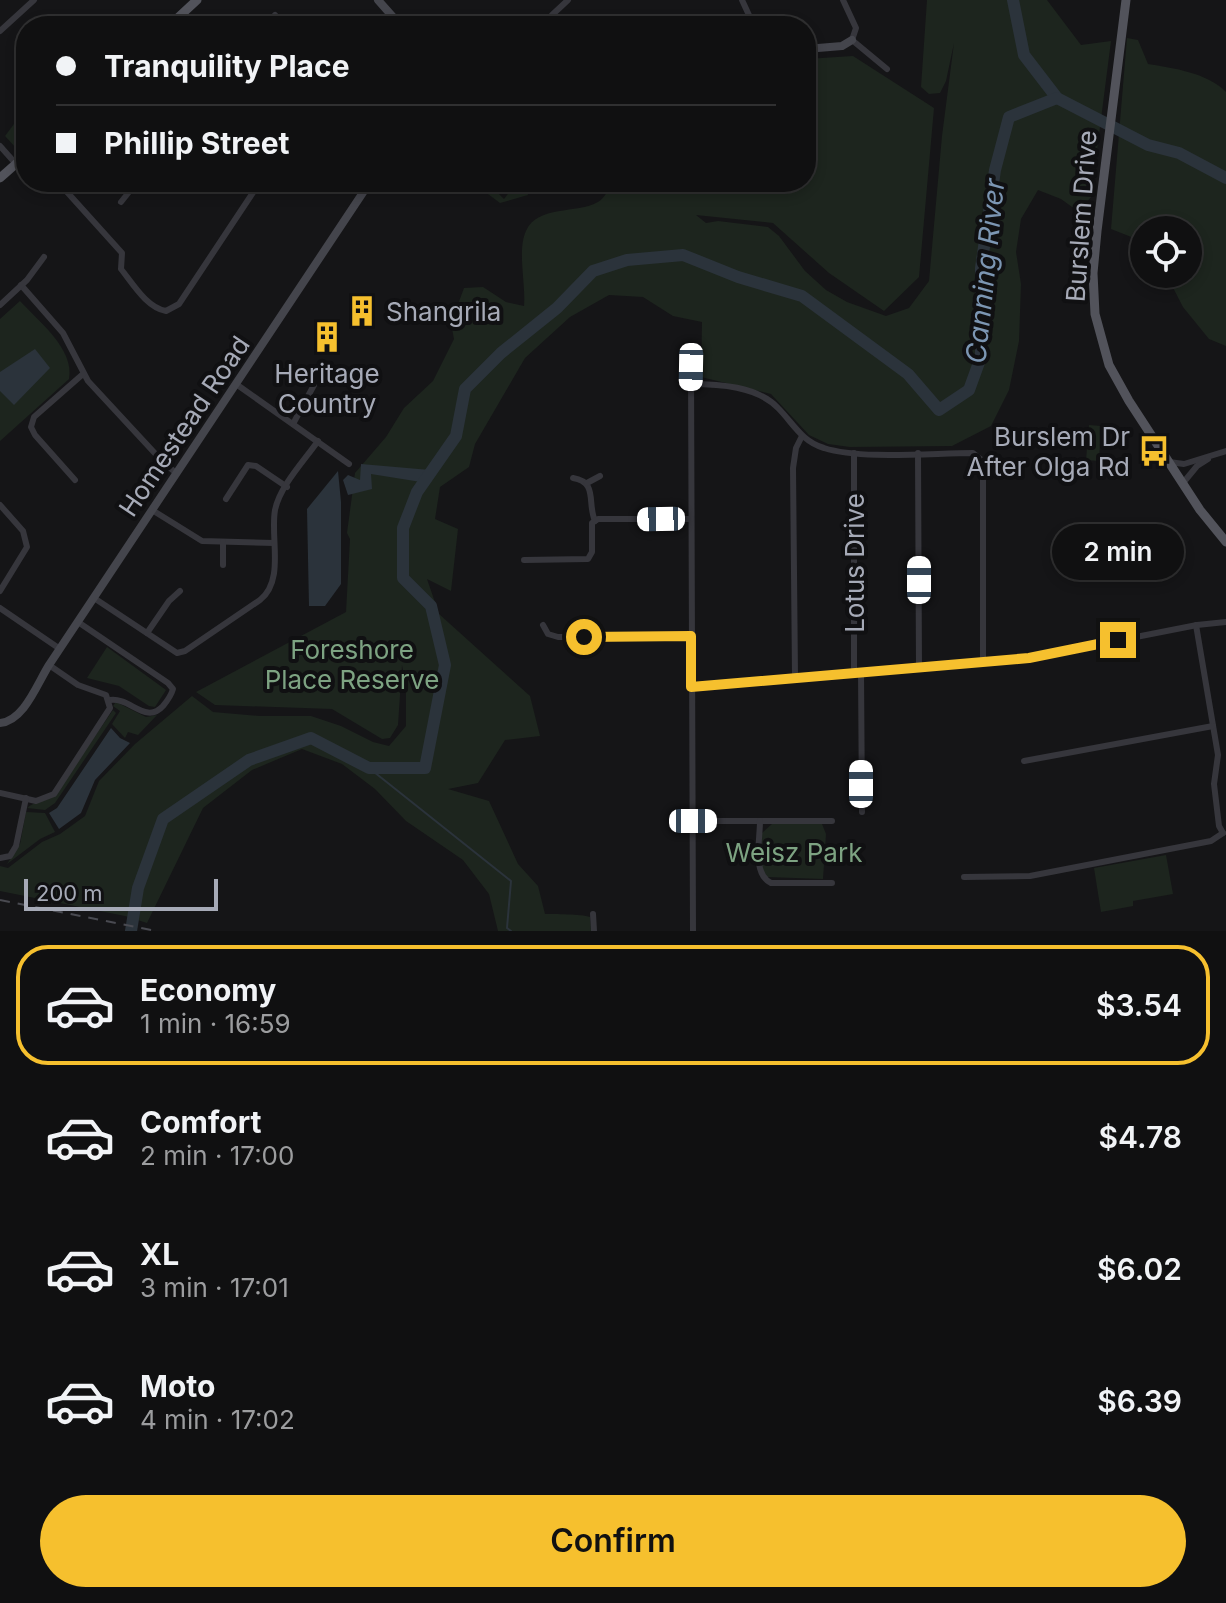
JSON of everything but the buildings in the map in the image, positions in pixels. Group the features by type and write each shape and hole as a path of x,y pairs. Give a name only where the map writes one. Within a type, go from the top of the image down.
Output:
{"main road":[{"path":"180,16 197,0"},
{"name":"Burslem Drive","path":"1126,0 1093,273 1098,327 1109,365 1120,385 1183,483 1226,542"},
{"path":"0,178 16,164"}],"street":[{"path":"16,16 34,0"},
{"path":"378,0 392,16"},
{"path":"551,16 568,0"},
{"path":"816,48 842,46 852,40 856,28 843,0"},
{"path":"0,31 16,16"},
{"path":"852,40 887,69"},
{"path":"0,146 16,164"},
{"path":"67,192 122,253 121,269 130,281 153,307 166,311 179,304 253,192"},
{"path":"121,202 129,192"},
{"name":"Homestead Road","path":"0,720 11,722 20,714 31,692 363,192"},
{"path":"0,305 44,257"},
{"path":"21,285 63,333 83,374 176,473"},
{"path":"691,367 693,931"},
{"path":"75,480 31,427 34,417 83,374"},
{"path":"236,384 349,464"},
{"path":"690,384 722,384 763,396 804,438 823,448 854,453 973,453 983,461 983,662"},
{"path":"293,424 314,385"},
{"path":"795,676 793,468 795,455 804,438"},
{"path":"94,598 177,653 185,651 260,600 267,594 273,580 276,508 318,441"},
{"path":"1169,462 1184,464 1226,451"},
{"name":"Lotus Drive","path":"854,453 862,812"},
{"path":"918,453 919,667"},
{"path":"1183,483 1197,466 1214,455"},
{"path":"226,499 248,465 256,466 287,487"},
{"path":"587,483 600,476"},
{"path":"573,478 587,483 591,490 591,512 595,521"},
{"path":"0,505 23,531 27,547 0,591"},
{"path":"152,510 197,540 274,543"},
{"path":"595,521 691,519"},
{"path":"524,560 588,559 592,552 591,527 595,521"},
{"path":"223,542 223,565"},
{"path":"147,633 169,601 180,591"},
{"path":"0,608 60,649"},
{"path":"49,665 78,685 100,691 110,700 126,701 143,713 152,714 161,709 171,695 173,689 168,683 78,622"},
{"path":"691,687 1029,658 1196,625 1226,622"},
{"path":"543,625 548,634 558,637 691,636"},
{"path":"964,877 1030,876 1211,841 1225,834 1219,826 1214,784 1218,755 1196,625"},
{"path":"0,793 46,799 54,794 108,713 110,700"},
{"path":"1024,761 1213,726"},
{"path":"0,858 10,856 16,846 26,798"},
{"path":"693,821 832,821"},
{"path":"760,821 759,871 763,879 771,883 832,883"},
{"path":"593,914 594,931"}],"green space":[{"name":"Foreshore Place Reserve","path":"927,0 1047,0 1081,45 1111,41 1091,197 1079,212 1061,199 1038,190 1021,219 1016,252 1021,284 1019,341 1009,390 991,426 952,446 850,447 828,444 809,435 771,394 701,377 702,322 673,316 643,297 609,295 570,317 525,358 475,444 469,467 440,487 435,519 458,529 451,591 427,579 439,614 530,696 540,736 505,740 478,783 448,789 489,801 518,864 538,886 545,914 590,917 591,931 498,931 489,894 463,860 406,821 375,789 342,764 302,749 252,770 203,808 147,923 0,891 0,866 8,868 42,842 60,834 85,816 99,781 135,744 192,696 213,712 311,716 389,746 406,726 406,685 402,665 398,725 390,738 382,739 332,709 215,705 196,692 346,612 350,539 347,533 355,473 386,437 404,408 433,381 454,339 451,323 464,288 483,287 506,302 524,306 523,239 531,223 539,217 589,206 607,192 816,192 816,58 853,56 934,108 919,277 884,311 829,273 773,223 696,215 706,223 718,221 768,227 779,236 805,271 826,290 847,302 886,316 909,308 929,281 954,43 946,81 940,93 929,94 921,87"},
{"path":"1127,38 1138,40 1148,64 1200,76 1226,92 1226,346 1209,339 1183,307 1173,288 1202,288 1202,216 1130,216 1130,236 1111,229"},
{"path":"16,121 16,148 5,136"},
{"path":"485,192 497,192 504,199 509,192 527,192 528,195 500,203"},
{"path":"20,301 61,346 69,368 69,379 0,441 0,319"},
{"path":"1089,425 1101,426 1099,461 1086,460"},
{"path":"107,647 166,690 155,707 119,686 87,678"},
{"path":"116,702 146,717 157,715 138,735 128,732 125,738 112,724 120,711 113,706"},
{"path":"113,710 116,713 55,803 45,810 27,808 54,796"},
{"path":"26,812 45,813 55,832 40,839 7,864 20,844"},
{"name":"Weisz Park","path":"772,824 822,824 826,834 823,879 767,877 762,870 762,833"},
{"path":"1166,855 1173,894 1133,901 1133,906 1101,912 1094,868"}],"shaded area":[{"path":"35,349 50,368 14,405 0,391 0,372"},
{"path":"361,464 430,470 421,482 371,474 372,489 348,495 343,480 348,475 360,480"},
{"path":"338,471 341,584 325,606 309,606 307,509"},
{"path":"111,728 130,743 95,780 81,813 59,829 49,813 57,808"}],"waterway":[{"path":"1013,0 1024,55 1057,98"},
{"name":"Canning River","path":"131,931 138,888 163,819 249,760 311,738 369,768 425,768 445,665 431,606 403,578 403,528 417,492 456,436 465,389 501,353 557,308 593,271 627,260 683,255 738,277 802,296 908,374 939,410 969,390 981,357 981,268 995,170 1009,117 1057,98 1148,145 1179,153 1226,178"},
{"path":"369,768 511,881 507,928 511,931"}],"railway":[{"path":"0,900 156,931"}],"place":[{"name":"Shangrila","path":"362,311"},
{"name":"Heritage Country","path":"327,337"},
{"name":"Burslem Dr After Olga Rd","path":"1154,451"}],"route":[{"path":"584,637 691,636 691,687 1029,658 1118,640"}]}
